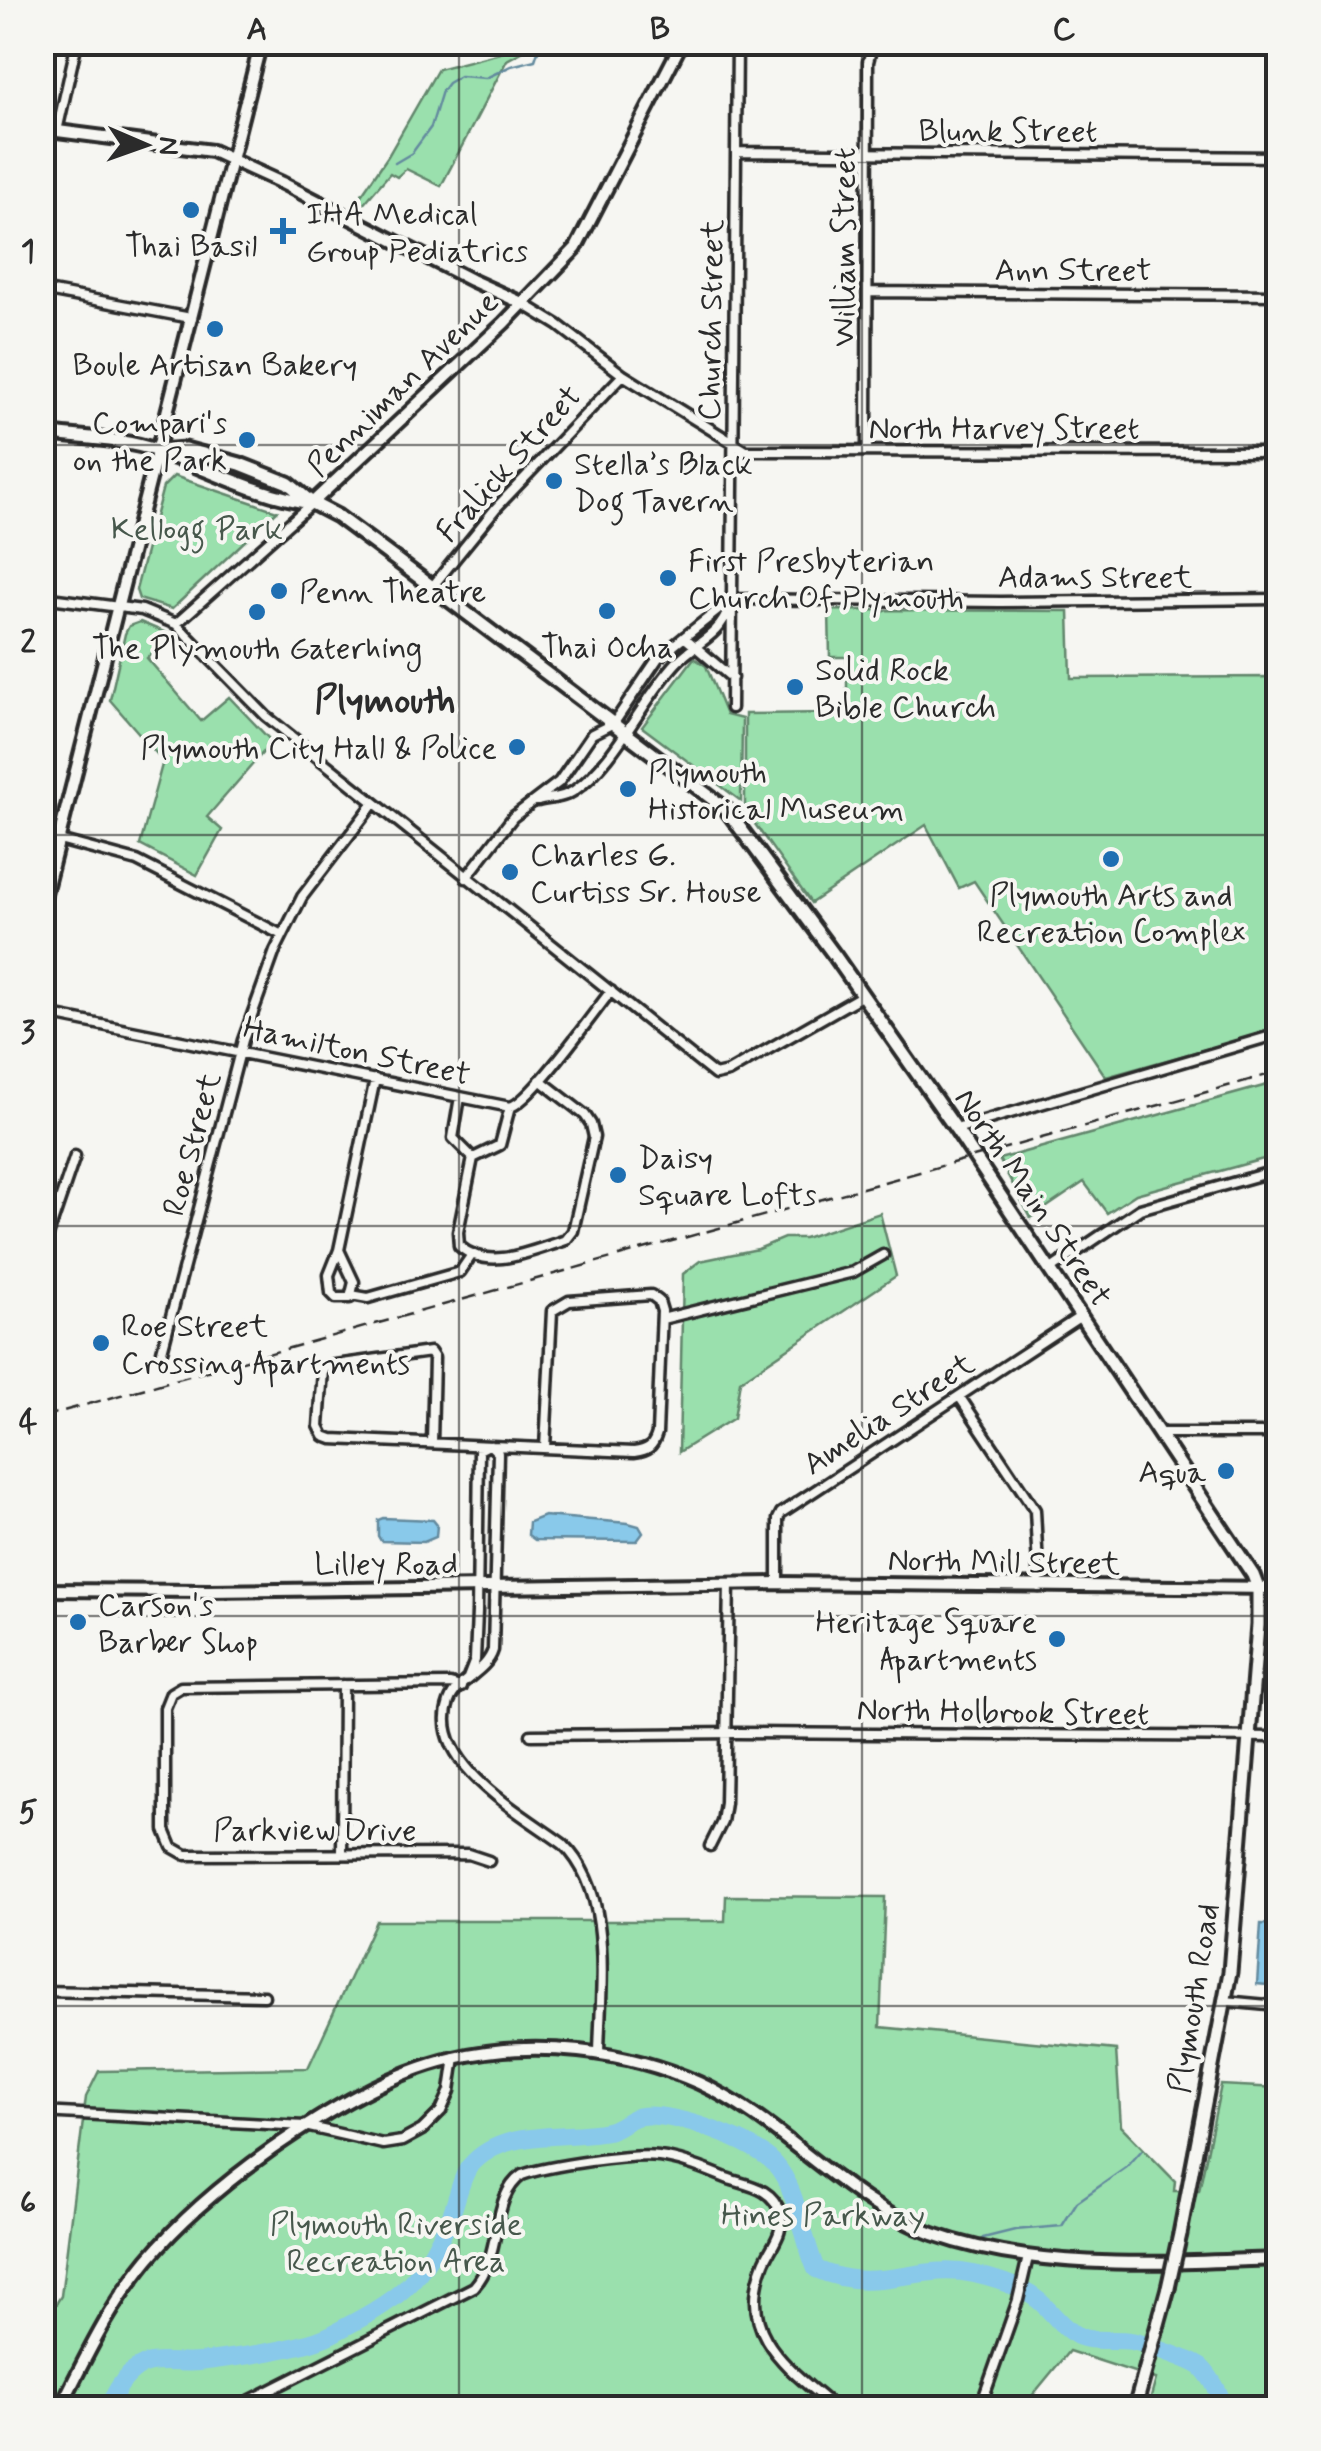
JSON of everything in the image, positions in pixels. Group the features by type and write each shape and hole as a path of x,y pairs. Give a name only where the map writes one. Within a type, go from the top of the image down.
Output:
{"main road":[{"name":"North Main Street","path":"42,432 158,451 284,500 312,503 337,516 726,809 863,994 956,1129 1227,1533 1258,1588"},
{"name":"Plymouth Road","path":"1135,2408 1180,2234 1225,2000 1251,1736 1258,1588"}],"street":[{"path":"57,130 77,42"},
{"path":"42,905 261,42"},
{"name":"Penniman Avenue","path":"176,624 312,503 569,256 585,236 682,42"},
{"name":"Church Street","path":"731,708 737,42"},
{"name":"William Street","path":"867,452 868,62 873,42"},
{"path":"42,128 212,151 522,303"},
{"name":"Blunk Street","path":"736,152 1278,157"},
{"path":"42,290 191,318"},
{"name":"Ann Street","path":"868,292 1278,295"},
{"name":"North Harvey Street","path":"522,303 623,375 746,452 1278,452"},
{"name":"Fralick Street","path":"432,587 496,508 623,375"},
{"path":"42,598 153,613 176,624 266,716 711,1072 724,1074 863,994"},
{"path":"466,878 501,830 559,782 592,734 614,724 658,658 732,599"},
{"path":"534,802 578,788 627,734 678,660 720,628 732,599"},
{"name":"Adams Street","path":"732,599 1000,602 1278,599"},
{"path":"684,637 732,678"},
{"name":"Roe Street","path":"162,1351 241,1052 282,935 310,887 374,804"},
{"path":"59,840 136,861 282,935"},
{"name":"Hamilton Street","path":"42,1012 510,1107 518,1106 610,992"},
{"path":"956,1129 1278,1034"},
{"path":"375,1079 340,1250 330,1276 331,1293 344,1299 368,1298 460,1272 471,1256"},
{"path":"474,1158 458,1232 459,1246 471,1256 495,1260 566,1240 573,1231 594,1137 585,1115 540,1080"},
{"path":"460,1097 454,1138 474,1158"},
{"path":"474,1158 500,1146 510,1107"},
{"path":"42,1253 46,1230 74,1156"},
{"path":"1051,1269 1140,1209 1278,1170"},
{"path":"340,1250 354,1282 351,1296"},
{"path":"662,1318 854,1272 883,1255"},
{"path":"432,1443 434,1358 430,1352 322,1370 319,1426 324,1436 432,1443 634,1452 654,1444 662,1318 659,1301 651,1295 569,1301 552,1311 545,1448"},
{"name":"Amelia Street","path":"778,1583 779,1516 1081,1316"},
{"path":"959,1396 1036,1510 1039,1587"},
{"path":"1161,1433 1278,1433"},
{"path":"468,1678 474,1660 479,1450 490,1445"},
{"path":"490,1445 498,1453 493,1650 485,1666 468,1678 448,1705 447,1729 462,1761 496,1797 574,1855 590,1888 597,1917 600,1972 599,2054"},
{"path":"710,1846 722,1822 724,1804 730,1584"},
{"name":"North Mill Street","path":"730,1584 1278,1588"},
{"name":"Lilley Road","path":"42,1590 730,1584"},
{"name":"Parkview Drive","path":"461,1687 188,1685 174,1690 165,1708 165,1830 172,1847 186,1855 468,1854 488,1861"},
{"path":"342,1685 342,1854"},
{"name":"North Holbrook Street","path":"531,1735 1278,1737"},
{"path":"42,1991 264,1996"},
{"path":"1225,2000 1278,2006"},
{"path":"60,2408 104,2322 160,2246 212,2195 305,2126 395,2079 455,2057 532,2049 599,2054 665,2070 730,2098 863,2198 904,2222 960,2243 1028,2256 1194,2262 1278,2259"},
{"path":"42,2112 305,2126 383,2144 422,2130 441,2111 450,2091 455,2057"},
{"path":"236,2408 474,2287 490,2263 508,2188 522,2175 638,2156 688,2164 763,2190 773,2199 781,2222 780,2234 760,2274 757,2301 761,2327 788,2370 835,2408"},
{"path":"980,2408 1025,2278 1028,2256"}],"green space":[{"path":"517,42 532,43 507,60 441,186 406,169 397,177 390,173 356,213 351,210 388,156 438,69 512,50"},
{"name":"Kellogg Park","path":"174,476 277,511 172,609 139,599 136,590 163,487"},
{"name":"Plymouth Arts and Recreation Complex","path":"829,610 1069,611 1071,678 1278,677 1278,1029 1106,1077 974,881 959,888 926,825 811,903 745,810 745,714 830,713 847,702 847,657 830,657"},
{"path":"140,622 171,635 147,658 201,721 229,697 272,742 207,817 222,830 197,875 140,845 163,761 110,700 125,634 129,626"},
{"path":"694,658 706,666 726,715 742,719 741,801 642,727"},
{"path":"1278,1082 1278,1155 1136,1194 1107,1213 1084,1182 1031,1218 999,1159"},
{"path":"880,1213 896,1276 740,1381 734,1418 679,1452 683,1274 700,1261 758,1249 784,1238 804,1238"},
{"name":"Hines Parkway","path":"726,1896 885,1897 880,2027 1116,2050 1121,2126 1175,2181 1174,2191 1199,2191 1221,2085 1278,2088 1278,2408 1148,2408 1156,2379 1069,2351 1022,2408 43,2408 43,2324 61,2296 86,2097 99,2071 308,2068 376,1921 725,1921"}],"water":[{"path":"544,1516 628,1523 639,1526 643,1533 637,1541 535,1540 528,1535 529,1522"},
{"path":"378,1520 433,1520 437,1525 436,1537 424,1542 381,1541"},
{"path":"1261,1924 1278,1925 1278,1986 1257,1984"}],"waterway":[{"path":"395,163 412,153 431,127 448,83 460,76 486,78 535,60 541,42"},
{"path":"108,2408 124,2380 145,2364 213,2360 304,2344 332,2334 391,2300 428,2259 470,2166 499,2145 534,2137 607,2131 637,2117 655,2116 692,2123 731,2137 775,2164 794,2199 816,2269 858,2279 953,2271 999,2281 1031,2295 1078,2336 1137,2342 1197,2365 1212,2381 1223,2408"},
{"path":"981,2241 1015,2230 1062,2226 1077,2202 1127,2167 1142,2150"}],"railway":[{"path":"42,1417 1278,1072"}],"place":[{"name":"Thai Basil","path":"191,210"},
{"name":"IHA Medical Group Pediatrics","path":"283,231"},
{"name":"Boule Artisan Bakery","path":"215,329"},
{"name":"Compari's on the Park","path":"247,440"},
{"name":"Stella’s Black Dog Tavern","path":"554,481"},
{"name":"First Presbyterian Church Of Plymouth","path":"668,578"},
{"name":"Penn Theatre","path":"279,591"},
{"name":"Thai Ocha","path":"607,611"},
{"name":"The Plymouth Gaterhing","path":"257,612"},
{"name":"Solid Rock Bible Church","path":"795,687"},
{"name":"Plymouth City Hall & Police","path":"517,747"},
{"name":"Plymouth Historical Museum","path":"628,789"},
{"name":"Plymouth Arts and Recreation Complex","path":"1111,859"},
{"name":"Charles G. Curtiss Sr. House","path":"510,872"},
{"name":"Daisy Square Lofts","path":"618,1175"},
{"name":"Roe Street Crossing Apartments","path":"101,1343"},
{"name":"Aqua","path":"1226,1471"},
{"name":"Carson's Barber Shop","path":"78,1622"},
{"name":"Heritage Square Apartments","path":"1057,1639"}],"district":[{"name":"Plymouth","path":"385,699"}],"park label":[{"name":"Plymouth Riverside Recreation Area","path":"396,2242"}]}
